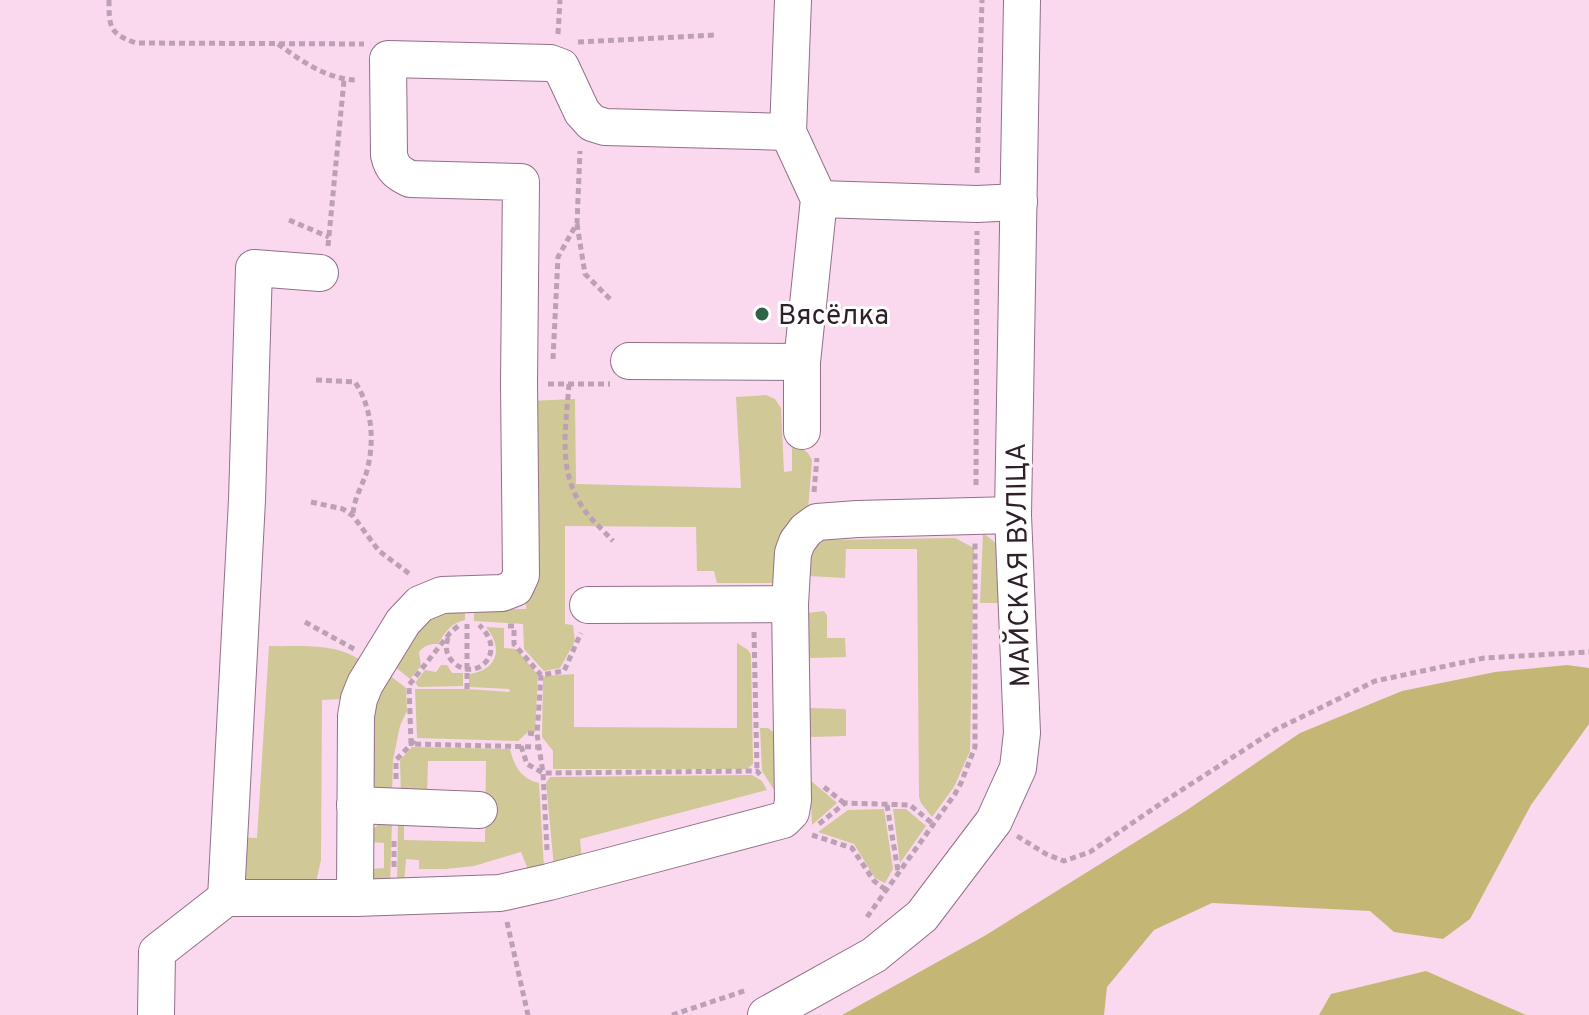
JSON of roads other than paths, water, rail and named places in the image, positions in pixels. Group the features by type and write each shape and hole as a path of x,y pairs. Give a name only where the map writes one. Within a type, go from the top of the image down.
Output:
{"street":[{"path":"793,0 788,132 819,199 802,362 802,431"},
{"name":"МАЙСКАЯ ВУЛІЦА","path":"762,1001 874,955 922,916 994,821 1018,768 1022,733 1013,515 1022,0"},
{"path":"355,898 356,716 365,684 403,622 420,604 442,595 502,593 515,588 521,575 521,182 410,179 396,172 389,155 388,59 550,63 561,67 582,112 592,123 605,127 788,132"},
{"path":"819,199 977,204 1019,202"},
{"path":"226,898 247,500 254,268 324,262"},
{"path":"629,361 802,362"},
{"path":"156,1015 157,952 226,898 500,893 783,820 791,812 793,800 790,604 793,553 806,530 817,522 857,519 1013,515"},
{"path":"588,605 790,604"},
{"path":"355,805 479,810"}],"place":[{"name":"Вясёлка","path":"762,314"}]}
